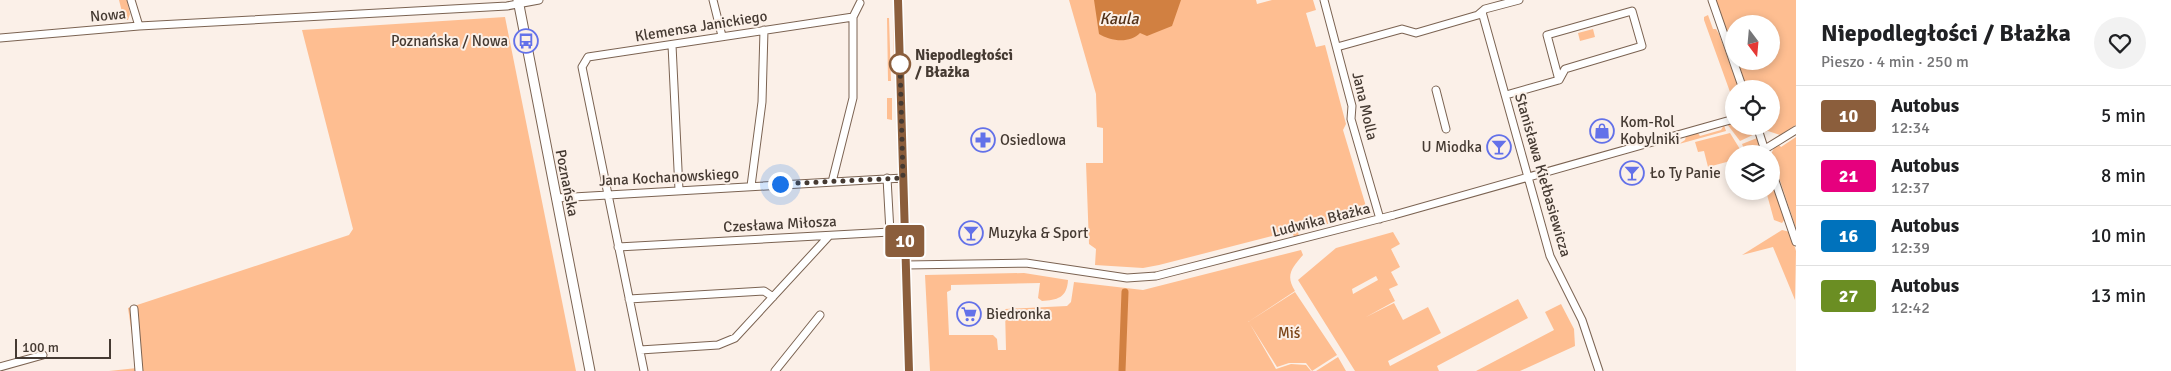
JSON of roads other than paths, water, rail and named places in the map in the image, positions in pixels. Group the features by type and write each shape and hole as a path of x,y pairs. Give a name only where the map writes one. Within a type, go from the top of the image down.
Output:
{"main road":[{"name":"Poznańska","path":"518,2 590,371"}],"street":[{"path":"131,0 139,26"},
{"name":"Nowa","path":"0,38 139,26 539,0"},
{"path":"713,0 722,36"},
{"path":"898,0 909,371"},
{"name":"Jana Molla","path":"1324,0 1352,106 1351,119 1380,218"},
{"path":"1336,47 1402,29 1416,33 1478,15 1519,0"},
{"path":"1712,0 1740,80"},
{"path":"832,182 853,98 853,17 860,2"},
{"path":"1632,11 1642,46 1564,69 1560,80 1546,35 1632,11"},
{"name":"Stanisława Kiełbasiewicza","path":"1482,12 1550,256 1582,320 1599,371"},
{"name":"Klemensa Janickiego","path":"608,194 582,67 588,57 853,17"},
{"path":"751,186 762,102 764,30"},
{"path":"672,44 679,190"},
{"path":"1506,95 1560,80"},
{"path":"1436,90 1446,129"},
{"name":"Ludwika Błażka","path":"906,266 1026,263 1141,279 1380,218 1725,122"},
{"path":"1775,145 1796,130"},
{"name":"Czesława Miłosza","path":"618,247 890,232 887,178"},
{"name":"Jana Kochanowskiego","path":"556,198 903,178"},
{"path":"608,194 644,371"},
{"path":"1780,195 1796,242"},
{"path":"640,350 718,345 729,342 742,333 829,236"},
{"path":"629,299 764,291 773,297"},
{"path":"134,309 140,371"},
{"path":"776,371 820,315"},
{"path":"0,367 43,355"}],"water":[{"name":"Kaula","path":"1094,0 1181,0 1172,26 1147,36 1140,33 1131,39 1120,40 1099,34"}],"waterway":[{"path":"1122,371 1125,292"}],"place":[{"name":"Poznańska / Nowa","path":"526,41"},
{"name":"Niepodległości / Błażka","path":"900,64"},
{"name":"Kom-Rol Kobylniki","path":"1602,131"},
{"name":"Osiedlowa","path":"983,140"},
{"name":"U Miodka","path":"1499,147"},
{"name":"Ło Ty Panie","path":"1632,173"},
{"name":"Muzyka & Sport","path":"971,233"},
{"name":"Biedronka","path":"969,314"}],"park label":[{"name":"Miś","path":"1289,333"}]}
